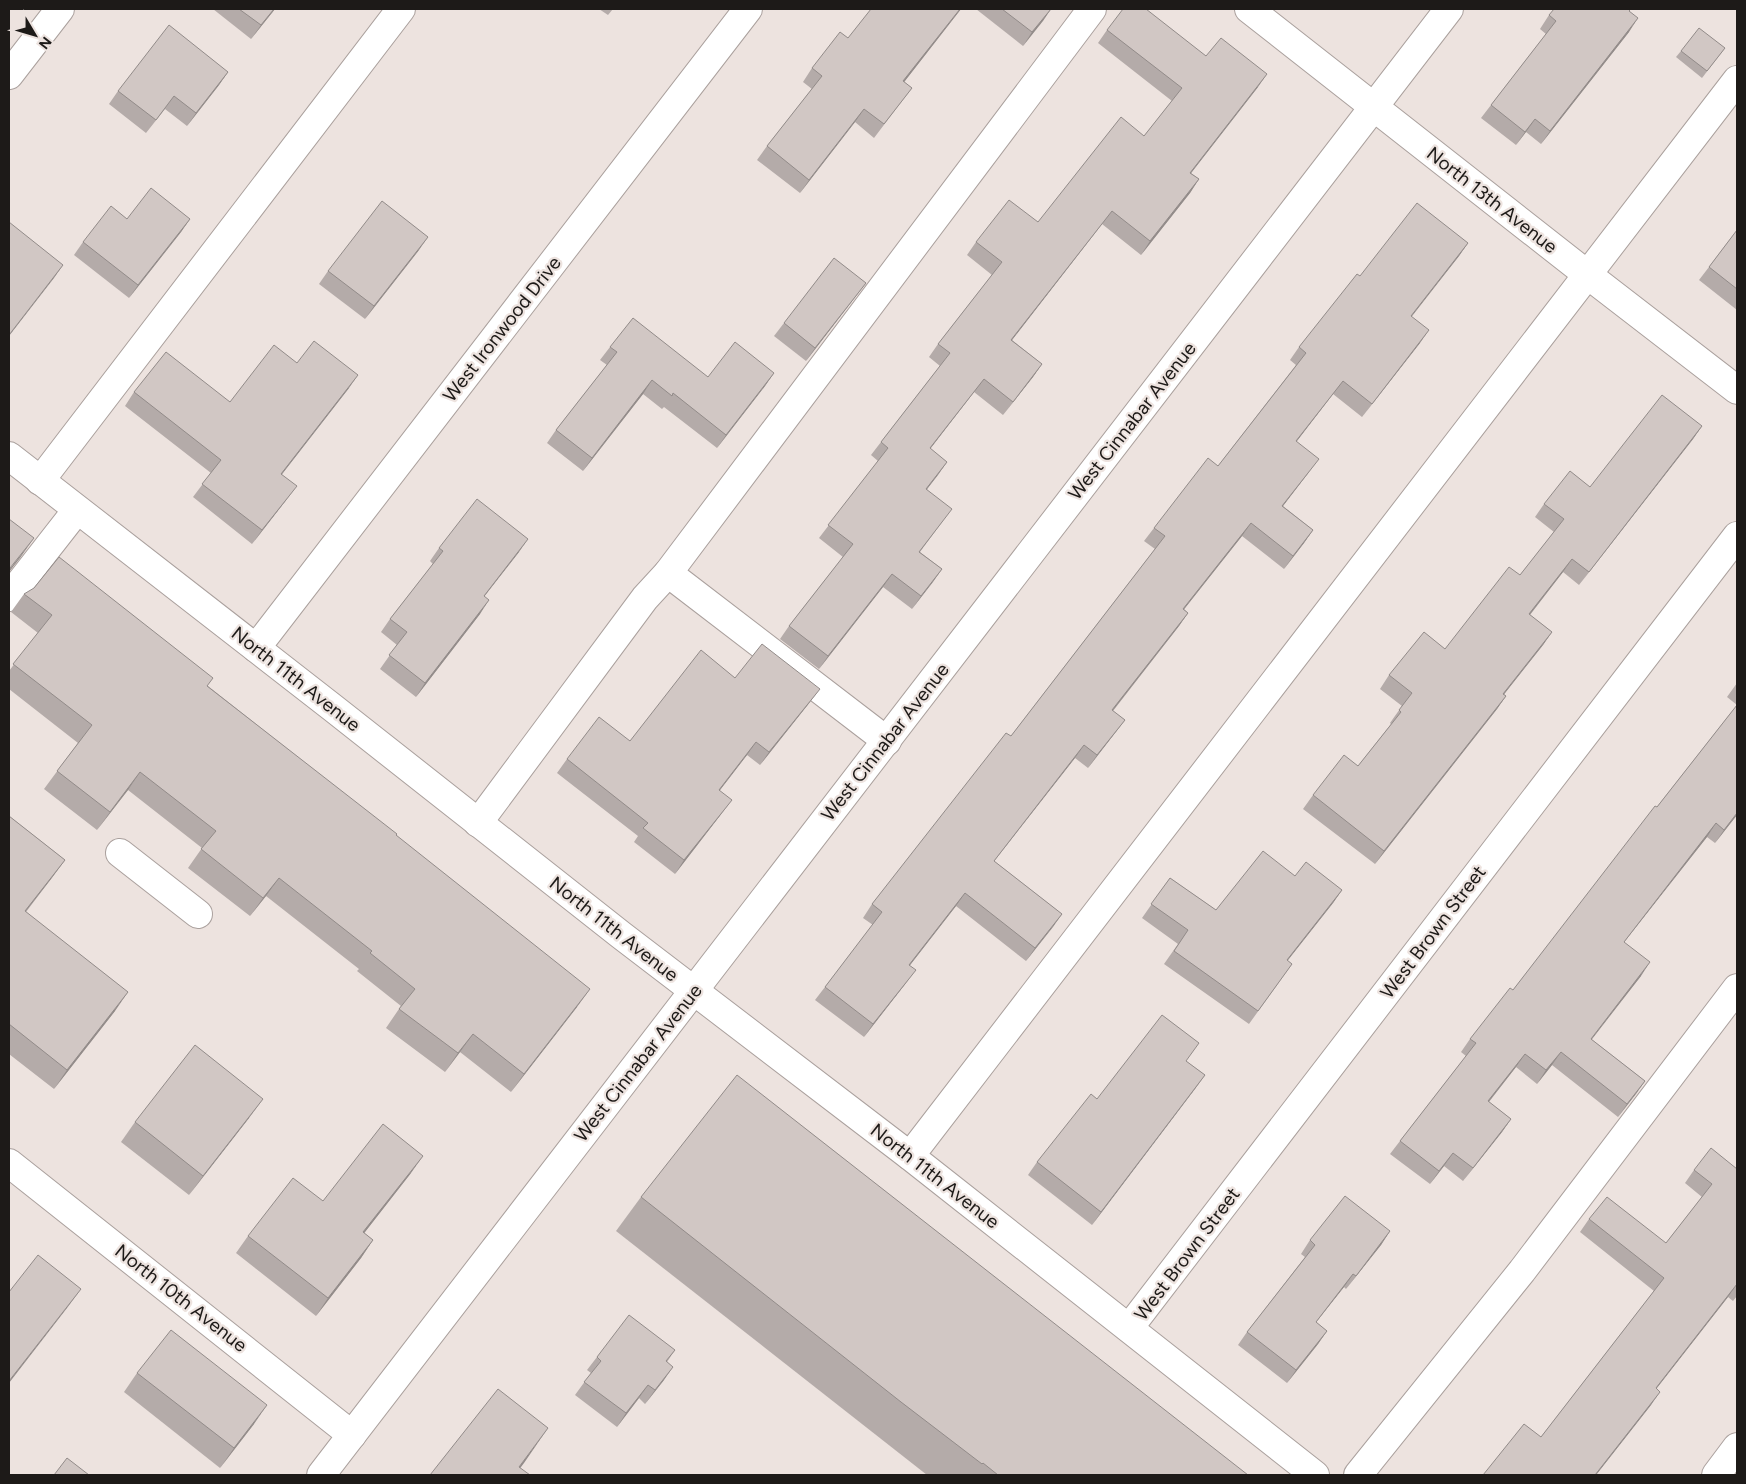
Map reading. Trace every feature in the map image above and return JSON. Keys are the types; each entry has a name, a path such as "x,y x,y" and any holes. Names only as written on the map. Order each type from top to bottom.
{"street":[{"path":"9,75 60,9"},
{"path":"40,481 401,9"},
{"name":"West Ironwood Drive","path":"256,648 748,9"},
{"path":"478,823 645,598 668,573 1092,9"},
{"name":"North 13th Avenue","path":"1248,9 1374,106 1588,276 1737,390"},
{"name":"West Cinnabar Avenue","path":"321,1475 1449,9"},
{"path":"910,1156 1737,80"},
{"name":"North 11th Avenue","path":"9,456 694,991 910,1156 1315,1475"},
{"path":"9,597 77,510"},
{"name":"West Brown Street","path":"1129,1328 1737,536"},
{"path":"668,573 886,741"},
{"path":"120,853 198,914"},
{"path":"1358,1475 1522,1271 1737,988"},
{"name":"North 10th Avenue","path":"9,1163 352,1435"},
{"path":"1716,1475 1737,1447"}],"building":[{"path":"239,9 274,9 261,25"},
{"path":"871,9 960,9 903,81 912,88 884,124 864,109 809,180 767,146 822,76 812,68 840,32 848,38"},
{"path":"1002,9 1051,9 1032,32"},
{"path":"1123,9 1146,9 1206,56 1221,38 1267,74 1190,173 1199,179 1150,241 1112,211 1011,340 1042,364 1013,402 984,379 930,448 947,462 926,489 952,509 919,552 942,569 921,596 892,574 828,656 789,626 853,544 828,525 888,448 881,442 950,353 938,344 1002,262 976,242 1009,200 1038,222 1121,117 1144,136 1182,88 1107,30"},
{"path":"1554,9 1631,9 1629,11 1638,18 1550,131 1535,119 1525,132 1491,105 1556,21 1549,15"},
{"path":"169,25 228,72 196,113 174,96 156,120 118,91"},
{"path":"1699,28 1725,48 1707,71 1681,51"},
{"path":"151,188 190,219 138,285 83,242 111,206 127,219"},
{"path":"382,201 428,237 374,306 328,271"},
{"path":"1417,203 1468,243 1411,316 1429,330 1372,404 1343,381 1296,441 1319,459 1282,506 1313,530 1293,556 1251,523 1183,609 1188,613 1112,710 1125,720 1097,755 1084,745 994,861 1062,914 1035,948 965,893 909,965 916,970 873,1024 825,987 882,912 872,904 1006,733 1011,736 1165,536 1154,528 1208,458 1218,466 1306,353 1299,347 1357,274 1360,276"},
{"path":"9,222 63,265 9,335"},
{"path":"1737,230 1737,289 1709,267"},
{"path":"834,258 866,283 815,348 784,323"},
{"path":"633,318 708,377 735,342 774,373 726,435 673,393 672,396 652,380 592,458 556,430 617,352 610,347"},
{"path":"314,341 358,375 281,474 297,486 262,530 202,484 221,460 134,392 166,352 230,402 274,345 297,363"},
{"path":"1662,395 1702,426 1589,572 1572,559 1529,614 1552,632 1503,694 1506,696 1384,851 1313,795 1344,755 1358,766 1401,712 1399,710 1412,693 1389,675 1424,632 1445,649 1509,567 1520,575 1564,519 1544,504 1570,471 1590,487"},
{"path":"477,499 528,539 484,596 489,600 425,683 389,655 407,632 390,619 443,551 439,548"},
{"path":"9,519 34,538 10,568 9,574"},
{"path":"59,557 213,678 207,686 397,834 590,989 524,1074 473,1034 458,1053 399,1009 415,989 370,953 372,951 279,878 263,898 201,849 216,831 140,772 110,812 57,771 92,725 13,664 52,615 24,594 34,588"},
{"path":"762,644 820,689 769,752 756,742 719,790 732,800 684,860 643,828 648,823 567,759 599,717 630,741 701,650 735,678"},
{"path":"1737,705 1737,813 1724,830 1716,823 1624,942 1650,962 1591,1039 1645,1081 1627,1104 1561,1052 1546,1070 1525,1054 1488,1101 1511,1119 1473,1168 1453,1153 1439,1171 1400,1141 1476,1043 1470,1039 1510,988 1513,990 1655,806 1657,807"},
{"path":"9,816 65,860 25,911 128,992 67,1070 9,1024"},
{"path":"1263,851 1295,876 1306,862 1342,890 1287,960 1292,964 1258,1011 1174,951 1188,930 1151,904 1170,878 1216,910"},
{"path":"1162,1015 1199,1043 1186,1061 1205,1075 1101,1212 1037,1162 1091,1094 1097,1099"},
{"path":"195,1045 263,1099 203,1176 135,1122"},
{"path":"737,1075 1248,1475 998,1475 901,1402 641,1197"},
{"path":"383,1124 423,1156 363,1232 373,1240 328,1298 248,1236 293,1178 323,1201"},
{"path":"1711,1148 1737,1169 1737,1284 1656,1388 1660,1392 1595,1475 1483,1475 1524,1424 1541,1437 1664,1278 1589,1219 1607,1197 1666,1243 1712,1184 1694,1170"},
{"path":"1345,1196 1390,1231 1356,1276 1353,1274 1316,1322 1327,1331 1296,1370 1247,1332 1315,1245 1310,1240"},
{"path":"38,1255 81,1289 9,1381 9,1292"},
{"path":"629,1315 675,1350 666,1361 673,1367 655,1390 648,1385 626,1413 584,1382 601,1361 597,1357"},
{"path":"171,1330 267,1405 234,1448 137,1373"},
{"path":"498,1389 548,1428 519,1467 530,1475 430,1475"},
{"path":"67,1458 89,1475 54,1475"}]}
